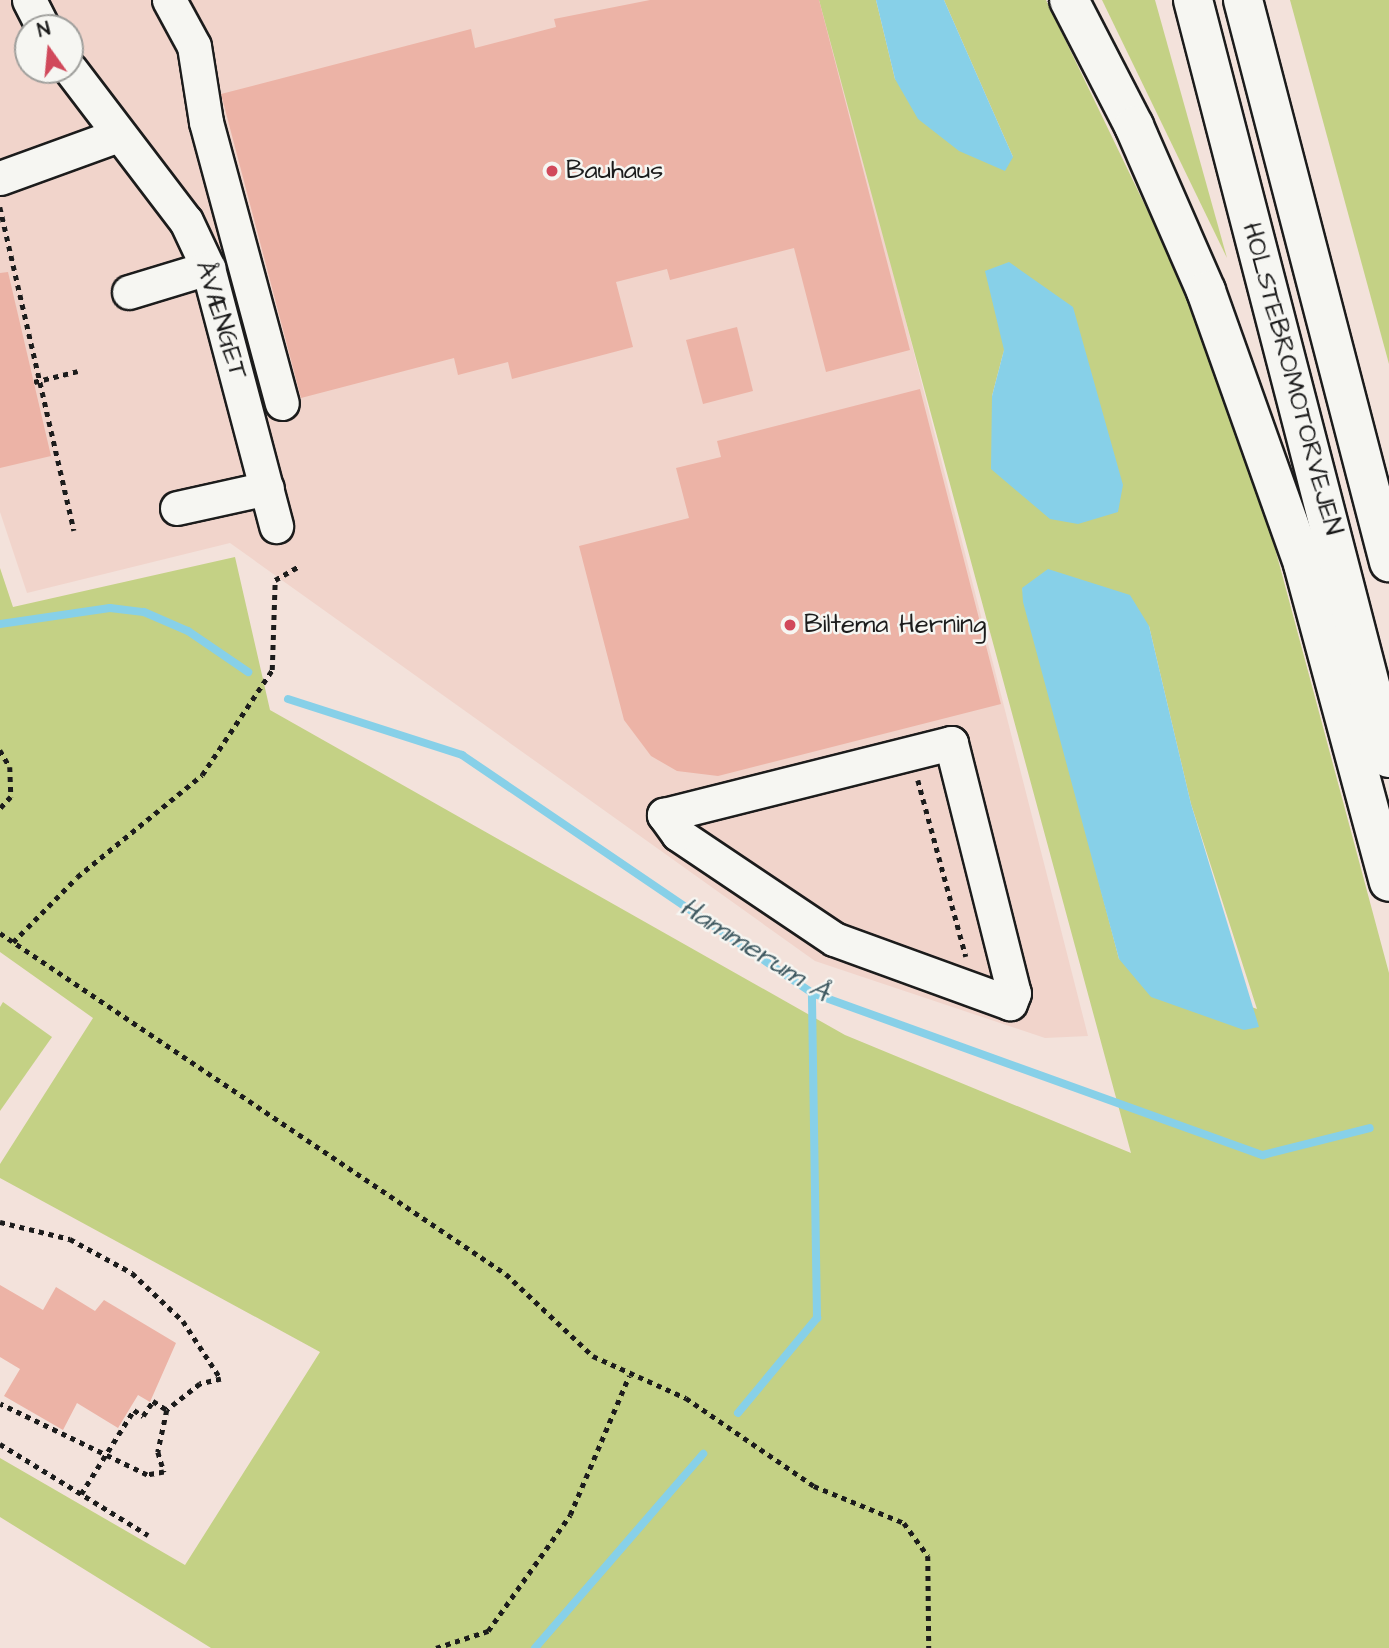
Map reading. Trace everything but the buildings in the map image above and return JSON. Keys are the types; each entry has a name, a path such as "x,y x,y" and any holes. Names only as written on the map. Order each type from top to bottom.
{"highway":[{"path":"1069,0 1134,126 1206,291 1303,564 1389,882"},
{"name":"HOLSTEBROMOTORVEJEN","path":"1193,0 1389,758"},
{"name":"HOLSTEBROMOTORVEJEN","path":"1243,0 1389,562"},
{"path":"1355,429 1389,512"}],"street":[{"path":"169,0 194,46 206,122 282,403"},
{"name":"ÅVÆNGET","path":"81,84 186,221 208,268 276,526"},
{"path":"0,178 118,135"},
{"path":"129,292 208,268"},
{"path":"177,508 267,488"},
{"path":"951,743 1014,993 1010,1003 970,988 834,939 678,834 664,815 951,743"}],"path":[{"path":"0,206 74,531"},
{"path":"34,382 78,372"},
{"path":"13,942 77,877 202,775 272,670 275,580 299,566"},
{"path":"0,750 10,767 11,797 0,809"},
{"path":"911,752 970,988"},
{"path":"0,933 506,1274 593,1356 629,1376 685,1398 814,1486 904,1523 928,1556 933,1636 929,1648"},
{"path":"0,1223 102,1254 183,1321 220,1380 200,1384 167,1410 158,1452 164,1472 147,1475 103,1459 0,1404"},
{"path":"436,1648 488,1631 496,1620 570,1515 629,1376"},
{"path":"81,1494 134,1410 144,1416 153,1401 167,1410"},
{"path":"0,1444 148,1535"}],"shaded area":[{"path":"0,0 824,0 1088,1036 1045,1038 815,961 230,543 27,593 0,512"}],"green space":[{"path":"819,0 876,0 895,79 1013,157 944,0 1046,0 1193,305 1272,537 1389,973 1389,1648 211,1648 0,1517 0,1458 185,1565 320,1352 0,1178 0,1164 93,1018 0,952 0,568 13,607 235,557 270,710 845,1035 1131,1153","holes":["1004,350 992,469 992,396","1022,588 1149,626 1191,804 1257,1009 1119,959"]},
{"path":"1102,0 1155,0 1227,258"},
{"path":"1290,0 1389,0 1389,364"},
{"path":"3,1002 52,1037 0,1111 0,1007"}],"water":[{"path":"876,0 944,0 1013,157 1005,171 959,151 918,119 895,79"},
{"path":"1009,262 1073,307 1123,485 1118,512 1078,524 1050,519 991,469 992,396 1004,350 985,271"},
{"path":"1048,569 1130,595 1149,626 1191,804 1259,1027 1244,1030 1151,997 1119,959 1023,602 1022,588"}],"waterway":[{"name":"Hammerum Å","path":"0,624 110,608 144,612 188,631 248,672"},
{"name":"Hammerum Å","path":"288,699 462,755 812,993 1263,1155 1370,1128"},
{"path":"738,1413 817,1318 812,993"},
{"path":"535,1648 703,1454"}],"place":[{"name":"Bauhaus","path":"552,171"},
{"name":"Biltema Herning","path":"790,625"}]}
